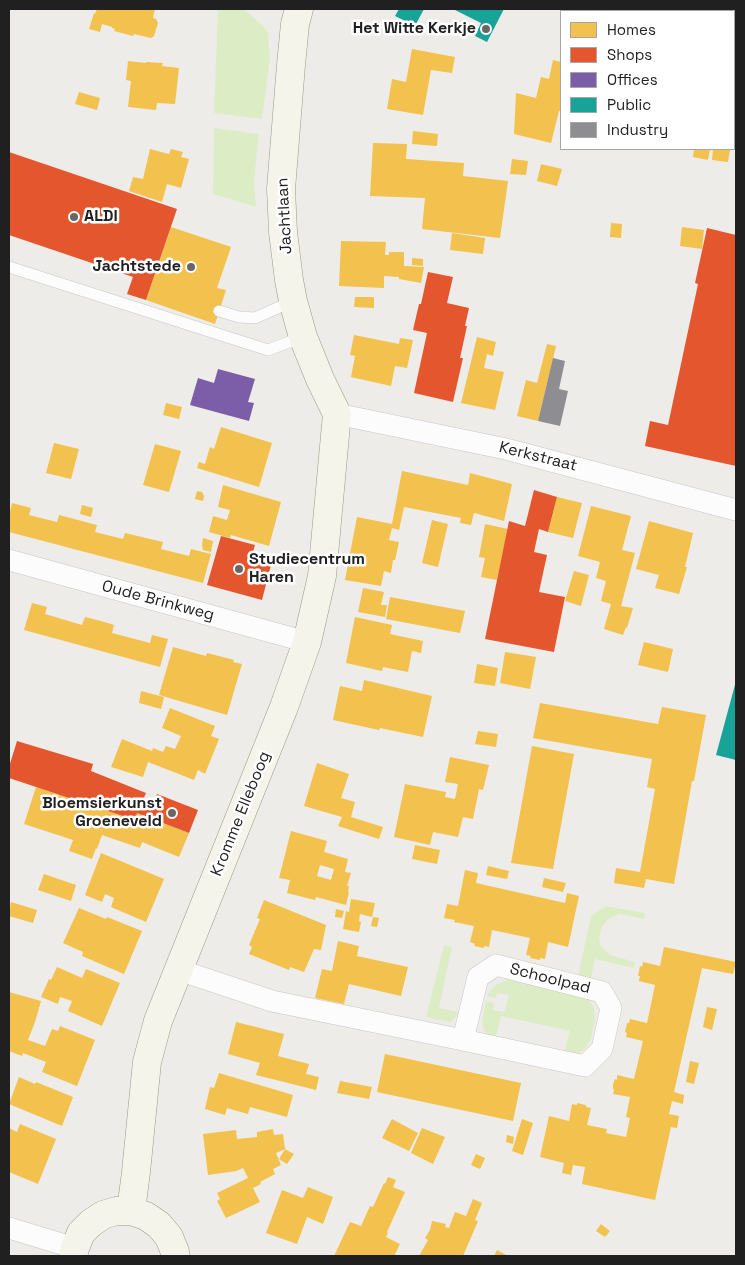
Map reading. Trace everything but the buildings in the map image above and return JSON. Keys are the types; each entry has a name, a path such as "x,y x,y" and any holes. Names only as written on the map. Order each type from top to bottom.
{"street":[{"name":"Jachtlaan","path":"299,9 295,24 281,189 283,232 289,280 303,337 320,380 338,414"},
{"name":"Kerkstraat","path":"338,414 506,449 736,510"},
{"name":"Kromme Elleboog","path":"131,1211 147,1062 158,1021 284,707 307,642 322,576 338,414"},
{"name":"Oude Brinkweg","path":"9,560 307,642"},
{"name":"Schoolpad","path":"179,970 272,1001 585,1066 602,1049 611,1008 602,992 496,965 478,977 462,1040"},
{"path":"9,1228 74,1252 81,1233 91,1223 103,1215 116,1211 131,1211 146,1216 159,1225 169,1237 175,1256"}],"lane":[{"path":"9,266 268,350 303,337"},
{"path":"219,311 238,318 255,318 293,301"}],"green space":[{"path":"218,9 244,9 268,33 270,59 262,119 214,113"},
{"path":"214,128 259,134 254,180 256,207 213,194"},
{"path":"606,906 645,913 644,919 620,914 610,918 602,926 599,939 601,946 610,955 635,962 633,968 595,959 591,978 578,976 591,916"},
{"path":"444,945 452,947 439,1008 459,1012 451,1022 426,1017"},
{"path":"507,980 589,1000 594,1008 595,1020 591,1039 585,1049 577,1054 564,1053 570,1031 501,1016 496,1037 487,1034 482,1022 486,1001 494,1003 493,1010 504,1012 509,995 497,993 496,998 487,996 493,987"}],"place":[{"name":"Het Witte Kerkje","path":"486,29"},
{"name":"ALDI","path":"74,217"},
{"name":"Jachtstede","path":"191,267"},
{"name":"Studiecentrum Haren","path":"239,569"},
{"name":"Bloemsierkunst Groeneveld","path":"172,813"}]}
